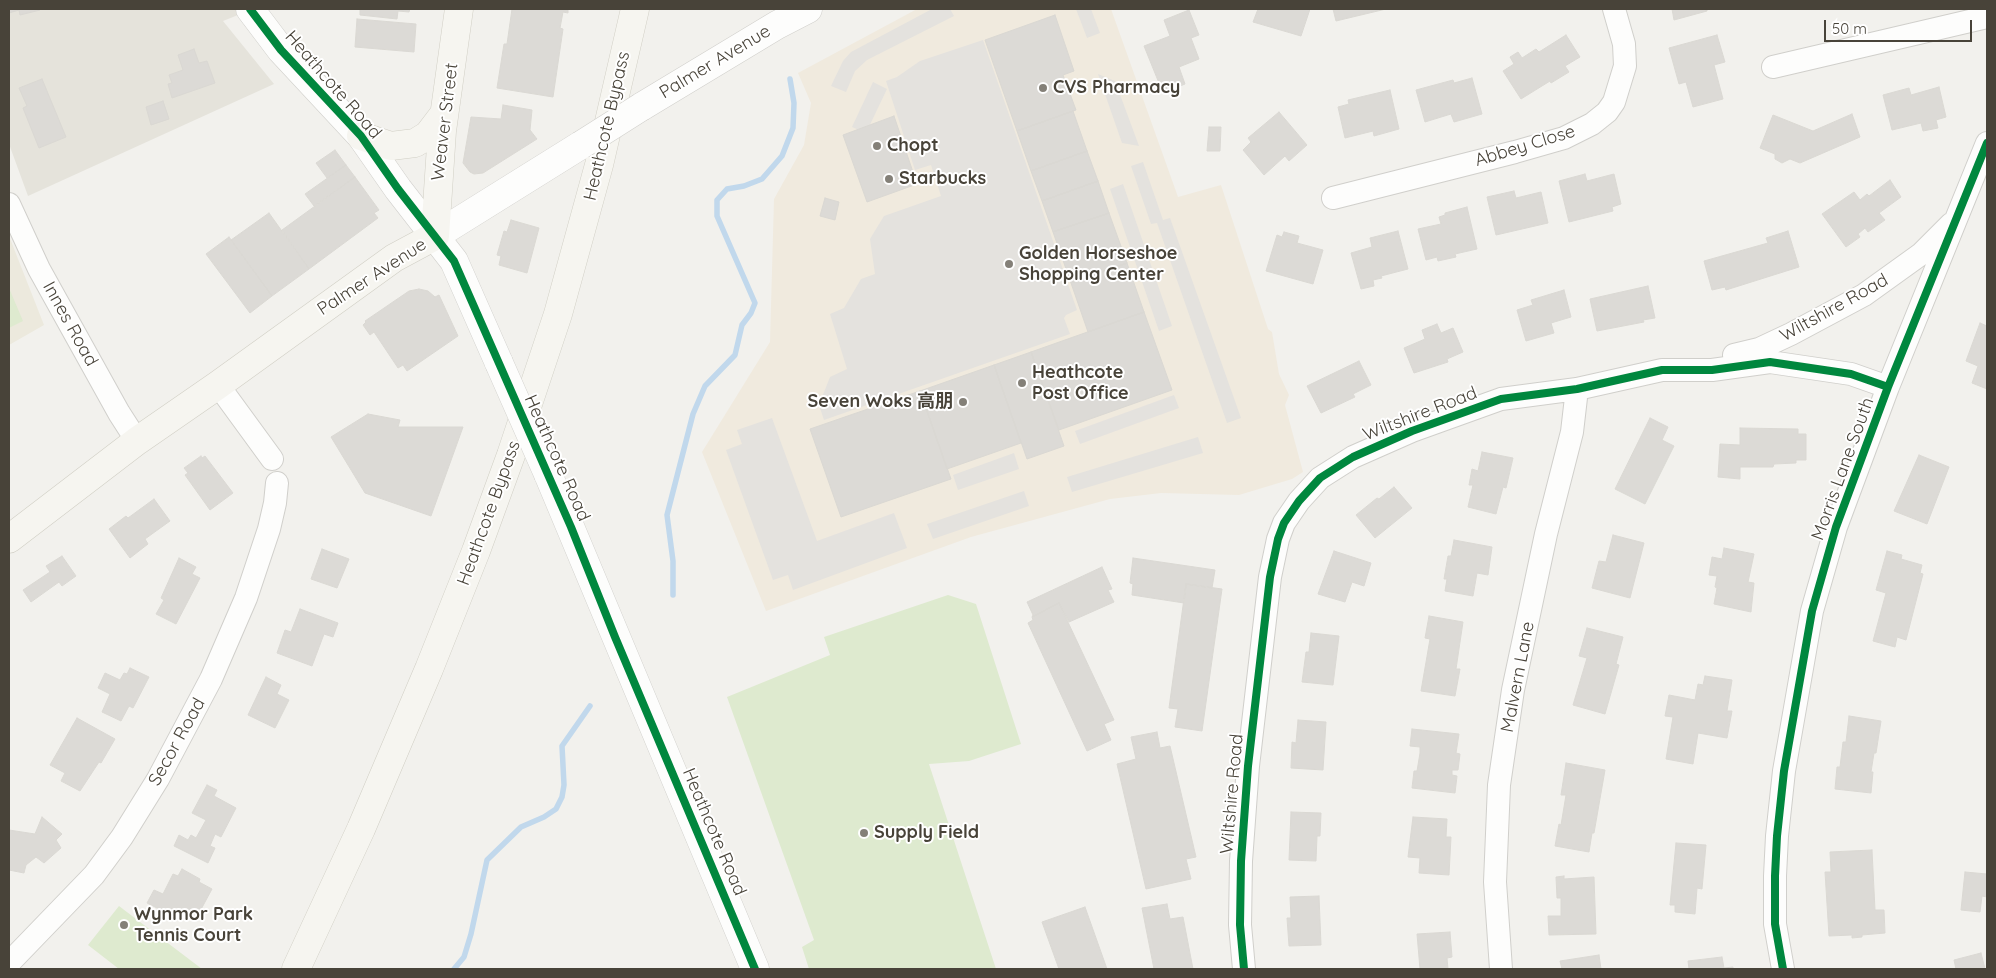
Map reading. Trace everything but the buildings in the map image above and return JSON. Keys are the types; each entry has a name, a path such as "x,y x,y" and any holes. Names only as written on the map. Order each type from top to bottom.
{"main road":[{"name":"Weaver Street","path":"435,236 437,184 444,114 459,9"},
{"name":"Heathcote Bypass","path":"296,969 361,829 426,678 476,551 504,472 558,314 600,165 635,9"},
{"path":"361,136 391,146 415,143 428,134 444,114"},
{"name":"Palmer Avenue","path":"9,539 137,441 394,258 435,236"}],"street":[{"name":"Heathcote Road","path":"250,9 281,50 361,136 398,189 454,261 548,474 755,969"},
{"name":"Palmer Avenue","path":"435,236 641,107 777,25 808,9"},
{"name":"Abbey Close","path":"1333,198 1531,148 1564,138 1592,124 1607,112 1614,102 1625,66 1624,44 1614,9"},
{"path":"1773,67 1987,17"},
{"name":"Morris Lane South","path":"1783,969 1775,924 1777,836 1784,771 1811,618 1836,527 1888,387 1987,143"},
{"name":"Innes Road","path":"9,204 39,269 119,413 137,441"},
{"name":"Wiltshire Road","path":"1694,369 1707,362 1759,348 1791,334 1864,295 1921,254 1957,218"},
{"name":"Wiltshire Road","path":"1244,969 1240,925 1240,860 1248,766 1270,577 1278,539 1284,523 1299,501 1320,478 1353,457 1412,431 1501,399 1578,389 1662,370 1712,370 1770,362 1851,374 1888,387"},
{"path":"218,385 272,459"},
{"name":"Malvern Lane","path":"1501,969 1495,882 1499,784 1513,690 1546,534 1572,432 1578,389"},
{"name":"Secor Road","path":"9,963 94,875 122,837 158,779 211,679 246,598 268,529 275,503 277,483"}],"shaded area":[{"path":"9,9 253,9 223,21 274,84 28,196 9,144"},
{"name":"Golden Horseshoe Shopping Center","path":"917,9 1111,9 1178,197 1221,185 1268,329 1272,332 1279,374 1289,395 1285,405 1303,472 1292,479 1239,495 1161,493 1110,499 971,537 766,611 702,452 770,342 774,199 804,145 811,103 798,73"},
{"path":"932,9 950,9 954,16 867,60 855,71 846,92 831,86 843,61 851,52"},
{"path":"1076,9 1091,9 1100,33 1087,38"},
{"path":"983,40 1077,310 1066,315 1064,318 1070,334 824,420 819,405 830,377 847,369 830,314 844,308 861,279 875,274 870,239 884,216 941,196 931,165 915,170 886,81 897,77 920,61"},
{"path":"1098,74 1115,81 1139,146 1122,143"},
{"path":"873,82 887,89 866,133 852,127"},
{"path":"1143,162 1163,220 1170,218 1241,418 1227,423 1157,223 1151,224 1131,166"},
{"path":"1123,184 1172,326 1159,331 1110,189"},
{"path":"9,236 44,325 9,345"},
{"path":"1174,395 1179,408 1080,444 1075,431"},
{"path":"772,418 817,541 894,513 907,548 793,590 788,575 773,580 726,450 742,444 737,430"},
{"path":"1198,437 1203,453 1072,492 1067,477"},
{"path":"1014,453 1019,469 958,490 953,475"},
{"path":"1024,491 1029,506 933,539 927,524"}],"green space":[{"path":"9,288 23,321 9,328"},
{"name":"Supply Field","path":"948,595 976,604 1021,744 969,761 929,764 996,969 809,969 802,947 814,940 727,697 830,655 824,637"},
{"name":"Wynmor Park Tennis Court","path":"119,906 202,969 119,969 88,945"}],"waterway":[{"path":"673,595 673,561 667,515 693,414 705,386 735,355 742,325 751,313 755,303 717,216 717,200 727,189 744,186 762,179 782,156 793,128 794,103 790,79"},
{"path":"454,969 464,957 471,934 487,860 521,827 544,817 556,809 562,797 564,785 562,746 590,706"}],"cycle path":[{"path":"250,9 281,50 361,136 398,189 454,261 571,527 615,637 755,969"},
{"path":"1783,969 1775,924 1777,836 1784,771 1812,611 1836,527 1888,387 1987,143"},
{"path":"1244,969 1240,925 1241,861 1248,766 1270,577 1278,539 1284,523 1299,501 1320,478 1353,457 1412,431 1501,399 1577,389 1662,370 1712,370 1770,362 1851,374 1888,387"}],"place":[{"name":"CVS Pharmacy","path":"1043,88"},
{"name":"Chopt","path":"877,146"},
{"name":"Starbucks","path":"889,179"},
{"name":"Golden Horseshoe Shopping Center","path":"1009,264"},
{"name":"Heathcote Post Office","path":"1022,383"},
{"name":"Seven Woks 高朋","path":"963,402"},
{"name":"Supply Field","path":"864,833"},
{"name":"Wynmor Park Tennis Court","path":"124,925"}]}
